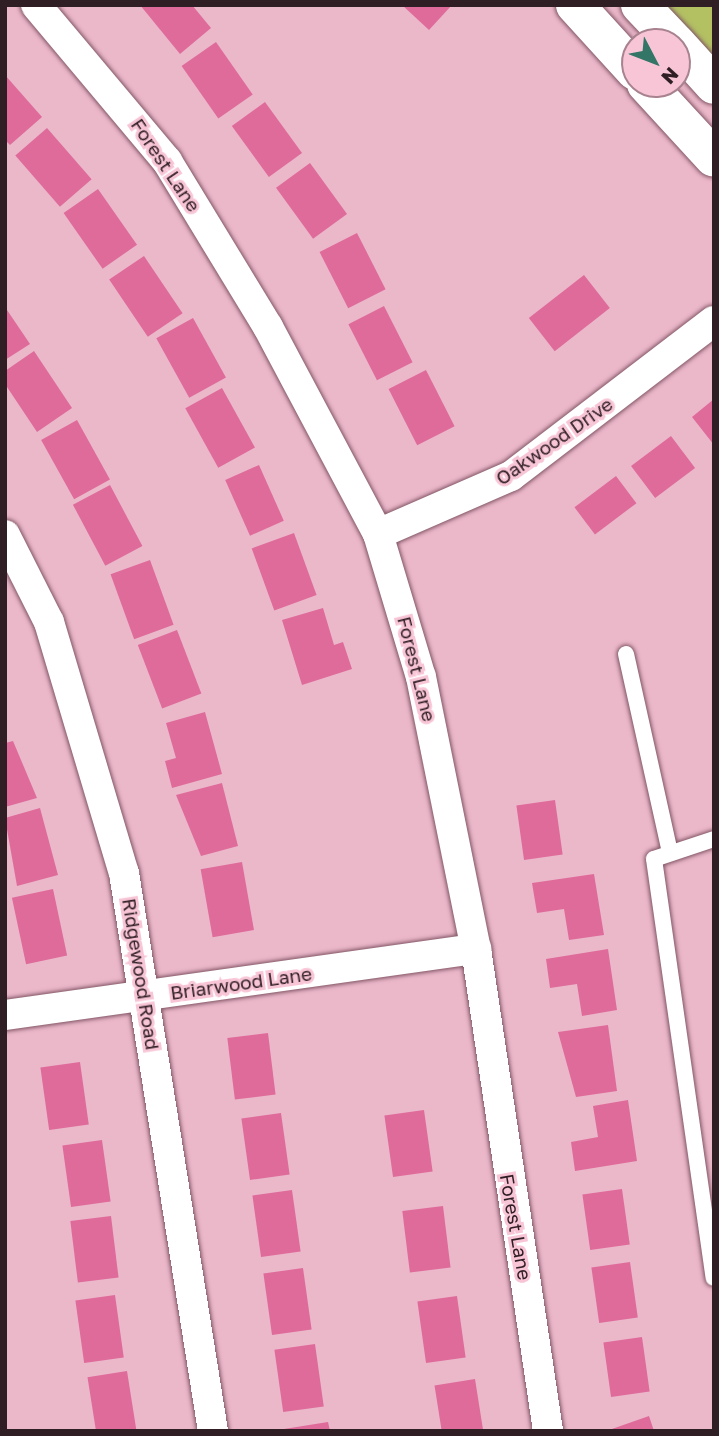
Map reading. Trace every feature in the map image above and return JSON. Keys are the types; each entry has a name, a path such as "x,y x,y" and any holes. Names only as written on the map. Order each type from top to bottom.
{"main road":[{"path":"575,5 621,56"},
{"path":"640,5 662,28"},
{"path":"691,60 714,85"},
{"path":"659,98 714,158"}],"street":[{"name":"Forest Lane","path":"36,5 167,161 268,327 378,534 421,677 476,949 548,1431"},
{"name":"Oakwood Drive","path":"378,534 512,476 714,321"},
{"name":"Ridgewood Road","path":"5,535 49,622 91,752 124,873 213,1431"},
{"name":"Briarwood Lane","path":"5,1014 476,949"}],"lane":[{"path":"626,654 670,852"},
{"path":"714,839 654,859 714,1278"}],"green space":[{"path":"643,5 714,5 714,85 691,59 691,28 663,28"}],"building":[{"path":"140,5 192,5 211,28 180,54"},
{"path":"402,5 452,5 429,30"},
{"path":"216,42 253,94 218,119 182,66"},
{"path":"5,75 42,117 10,145 5,140"},
{"path":"265,102 302,153 269,177 232,126"},
{"path":"47,128 92,179 60,207 15,156"},
{"path":"310,163 347,214 313,239 276,188"},
{"path":"98,189 137,245 103,269 64,213"},
{"path":"357,233 386,289 348,308 320,252"},
{"path":"144,256 183,313 148,337 109,279"},
{"path":"584,275 610,308 555,351 529,318"},
{"path":"384,306 413,362 377,380 348,324"},
{"path":"5,307 30,344 5,360"},
{"path":"193,318 226,377 189,398 156,338"},
{"path":"34,351 72,408 37,432 5,384 5,371"},
{"path":"426,370 455,426 417,445 389,389"},
{"path":"222,388 255,447 218,468 185,408"},
{"path":"714,399 714,445 692,417"},
{"path":"77,420 110,479 74,499 41,440"},
{"path":"671,436 695,468 655,498 631,466"},
{"path":"259,465 284,521 250,536 225,480"},
{"path":"616,476 636,503 595,534 574,507"},
{"path":"110,485 142,546 105,566 73,505"},
{"path":"294,533 317,595 274,610 252,548"},
{"path":"150,560 174,625 134,639 111,574"},
{"path":"323,608 334,645 343,642 352,669 302,685 282,620"},
{"path":"177,630 201,693 162,709 138,645"},
{"path":"205,712 222,774 172,788 165,761 176,758 166,723"},
{"path":"13,741 37,798 5,807 5,743"},
{"path":"222,783 238,846 201,856 176,795"},
{"path":"555,800 563,854 524,860 516,805"},
{"path":"40,808 58,875 17,886 5,818"},
{"path":"242,862 254,930 213,937 201,869"},
{"path":"594,874 604,935 569,940 564,909 537,913 532,883"},
{"path":"53,889 67,956 26,964 12,898"},
{"path":"608,949 617,1010 582,1016 577,984 550,988 546,959"},
{"path":"608,1025 617,1091 576,1097 558,1032"},
{"path":"268,1033 276,1095 235,1100 227,1038"},
{"path":"80,1062 89,1124 49,1130 40,1068"},
{"path":"628,1100 637,1161 575,1171 571,1142 598,1137 593,1106"},
{"path":"424,1110 433,1171 393,1177 384,1116"},
{"path":"281,1113 290,1174 250,1180 241,1119"},
{"path":"102,1140 111,1201 71,1207 62,1146"},
{"path":"622,1189 630,1244 590,1250 582,1195"},
{"path":"292,1190 301,1251 261,1257 252,1196"},
{"path":"443,1206 451,1268 410,1273 402,1211"},
{"path":"111,1216 119,1278 78,1283 70,1221"},
{"path":"630,1262 638,1317 599,1323 591,1267"},
{"path":"303,1268 312,1329 272,1335 263,1274"},
{"path":"115,1295 124,1357 84,1363 75,1301"},
{"path":"457,1296 466,1357 426,1363 417,1302"},
{"path":"642,1337 650,1391 611,1397 603,1342"},
{"path":"315,1344 324,1406 283,1412 274,1350"},
{"path":"127,1371 137,1431 96,1431 87,1377"},
{"path":"475,1379 483,1431 442,1431 435,1385"},
{"path":"649,1416 654,1431 609,1430"},
{"path":"328,1422 330,1431 284,1429"}]}
